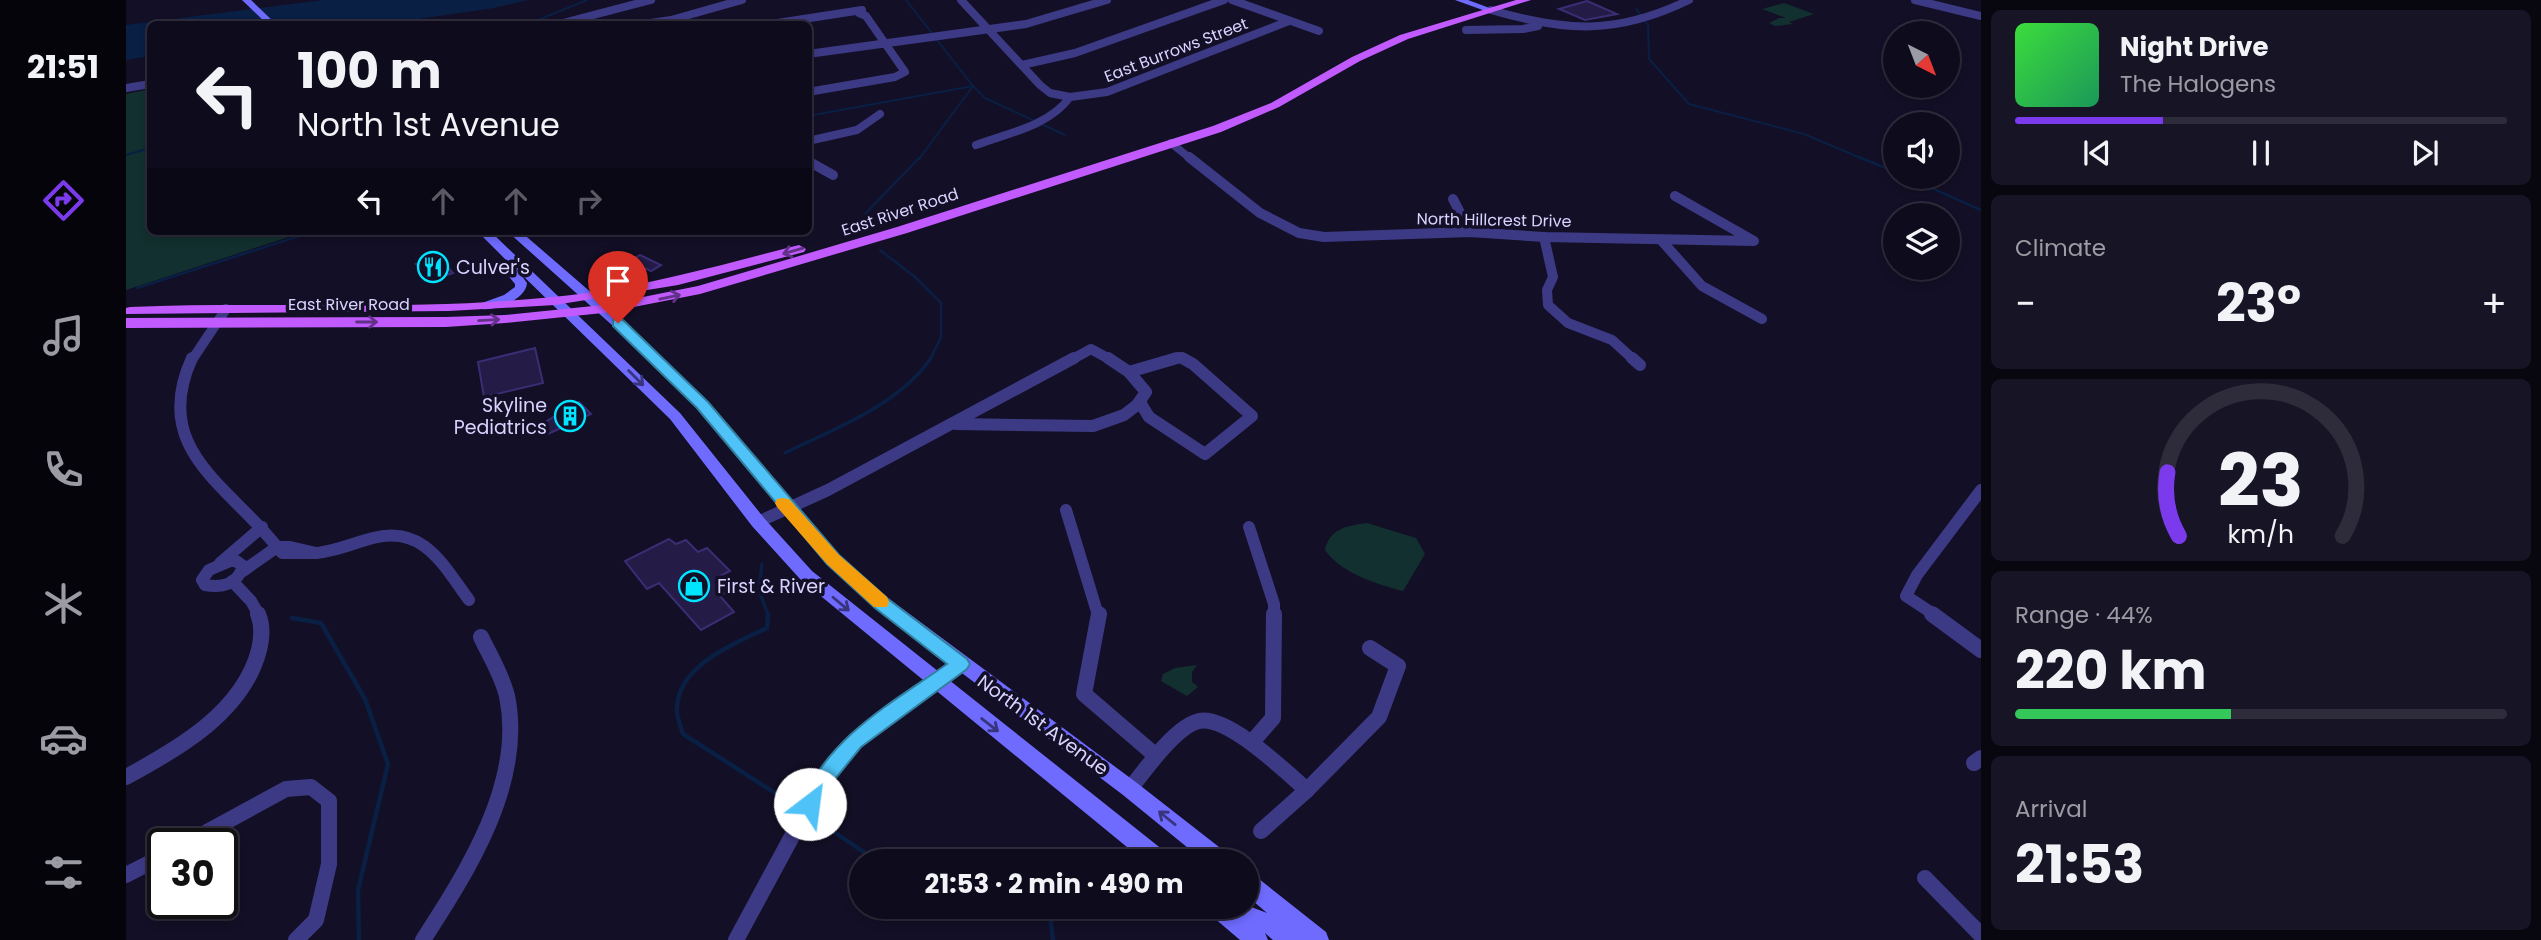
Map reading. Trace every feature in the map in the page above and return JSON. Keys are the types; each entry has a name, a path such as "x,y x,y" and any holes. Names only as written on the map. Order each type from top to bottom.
{"main road":[{"path":"246,0 269,21"},
{"path":"1459,0 1488,5"},
{"name":"East River Road","path":"126,323 446,322 603,309 700,290 744,279 1171,143 1245,113 1366,43 1421,23 1488,5 1526,0"},
{"name":"East River Road","path":"126,312 487,306 557,301 687,280 794,251 1191,127 1284,101 1387,44 1488,5"},
{"name":"North 1st Avenue","path":"487,235 675,416 758,522 806,575 1145,849"},
{"name":"North 1st Avenue","path":"518,235 589,296 702,405 833,560 882,603 960,664 1130,789 1205,849"},
{"path":"487,306 509,298 521,288 522,283 500,260 499,246"},
{"path":"1259,892 1318,940"},
{"path":"1232,919 1257,940"},
{"path":"1256,919 1274,926 1290,940"}],"street":[{"path":"579,21 636,2 651,0"},
{"path":"664,21 742,0"},
{"path":"812,53 989,30 1060,16 1107,0"},
{"path":"1022,65 1075,53 1224,0"},
{"path":"1233,0 1318,31"},
{"path":"1488,5 1539,24 1596,29 1618,27 1652,18 1689,0"},
{"path":"1915,0 1981,16"},
{"path":"965,1 1050,93 1070,97 1066,105 1049,116 976,145"},
{"path":"794,21 861,12 905,70 895,77 812,91"},
{"name":"East Burrows Street","path":"1070,97 1107,92 1289,21"},
{"path":"1466,30 1523,29 1539,24"},
{"path":"126,88 147,84"},
{"path":"812,140 860,127 874,121 880,114"},
{"name":"North Hillcrest Drive","path":"1171,143 1261,213 1299,233 1324,237 1469,232 1544,237 1754,242 1675,196"},
{"path":"812,163 833,175"},
{"path":"1453,199 1469,232"},
{"path":"1544,237 1553,277 1547,290 1548,305 1568,323 1612,340 1640,365"},
{"path":"1661,240 1702,286 1762,319"},
{"path":"226,310 192,358 178,394 179,427 193,458 213,482 262,527 276,547"},
{"path":"758,522 956,424 1091,349 1129,372 1142,383 1146,392 1141,404 1106,424 956,424"},
{"path":"1129,372 1180,357 1192,364 1252,416 1205,454 1149,417 1141,404"},
{"path":"1981,490 1917,575 1906,596 1967,637 1981,650"},
{"path":"1066,510 1099,611 1084,694 1155,755"},
{"path":"262,527 205,573 203,583 214,587 238,576 276,547 290,547 318,554 337,551 383,534 398,534 428,548 469,600"},
{"path":"1249,527 1274,604 1273,718 1252,743"},
{"path":"220,563 236,561 243,566 238,576"},
{"path":"126,777 176,748 207,725 240,690 258,661 262,625 238,576"},
{"path":"423,940 482,839 509,757 507,697 481,637"},
{"path":"1261,831 1307,790 1379,717 1398,666 1370,648"},
{"path":"736,940 824,777 853,741 960,664"},
{"path":"1130,789 1155,755 1197,721 1208,719 1252,743 1307,790"},
{"path":"214,828 286,789 311,788 328,801 329,864 316,920 296,940"},
{"path":"126,875 147,864"},
{"path":"1925,877 1981,935"}],"green space":[{"path":"1784,3 1814,14 1789,22 1793,24 1775,26 1769,23 1786,18 1762,9"},
{"path":"147,90 147,235 295,235 126,290 126,94"},
{"path":"1367,523 1416,538 1425,554 1403,591 1350,571 1325,550 1331,537 1340,529"},
{"path":"1197,665 1192,672 1192,682 1198,687 1187,696 1161,681 1163,674 1175,668"}],"water":[{"path":"323,0 528,0 494,8 405,21 158,21"},
{"path":"147,22 147,56 126,60 126,25"}],"building":[{"path":"1587,1 1617,14 1585,20 1559,9"},
{"path":"640,255 661,265 651,271 629,261"},
{"name":"Culver's","path":"437,256 453,273 435,279 416,264"},
{"path":"535,348 543,383 484,397 478,362"},
{"name":"Skyline Pediatrics","path":"579,402 591,414 548,434 540,425"},
{"name":"First & River","path":"669,539 676,544 686,540 698,552 707,548 730,571 718,577 730,590 720,596 734,612 701,630 659,583 647,589 625,561"}],"waterway":[{"path":"535,21 587,0"},
{"path":"906,0 973,86"},
{"path":"1636,9 1648,25 1649,59 1689,104 1804,134 1863,159"},
{"path":"812,115 973,86"},
{"path":"919,159 973,86"},
{"path":"973,86 985,98 1065,135"},
{"path":"126,155 147,149"},
{"path":"865,214 920,157"},
{"path":"1859,157 1883,167"},
{"path":"1934,189 1981,210"},
{"path":"137,288 303,235"},
{"path":"880,250 915,277 941,303 941,337 931,358"},
{"path":"785,453 883,403 901,390 931,358"},
{"path":"762,564 759,590 768,615"},
{"path":"768,615 767,628 723,650 695,670 679,697 677,713 683,734 800,809"},
{"path":"292,618 321,623 365,699 388,764 358,890 359,940"},
{"path":"809,815 859,849"},
{"path":"1051,919 1053,940"}],"slow traffic":[{"path":"783,503 833,560 880,602"}],"place":[{"name":"Culver's","path":"433,267"},
{"name":"Skyline Pediatrics","path":"570,416"},
{"name":"First & River","path":"694,586"}],"route":[{"path":"618,323 702,405 833,560 882,603 960,664 853,741 824,777 810,804"}]}
